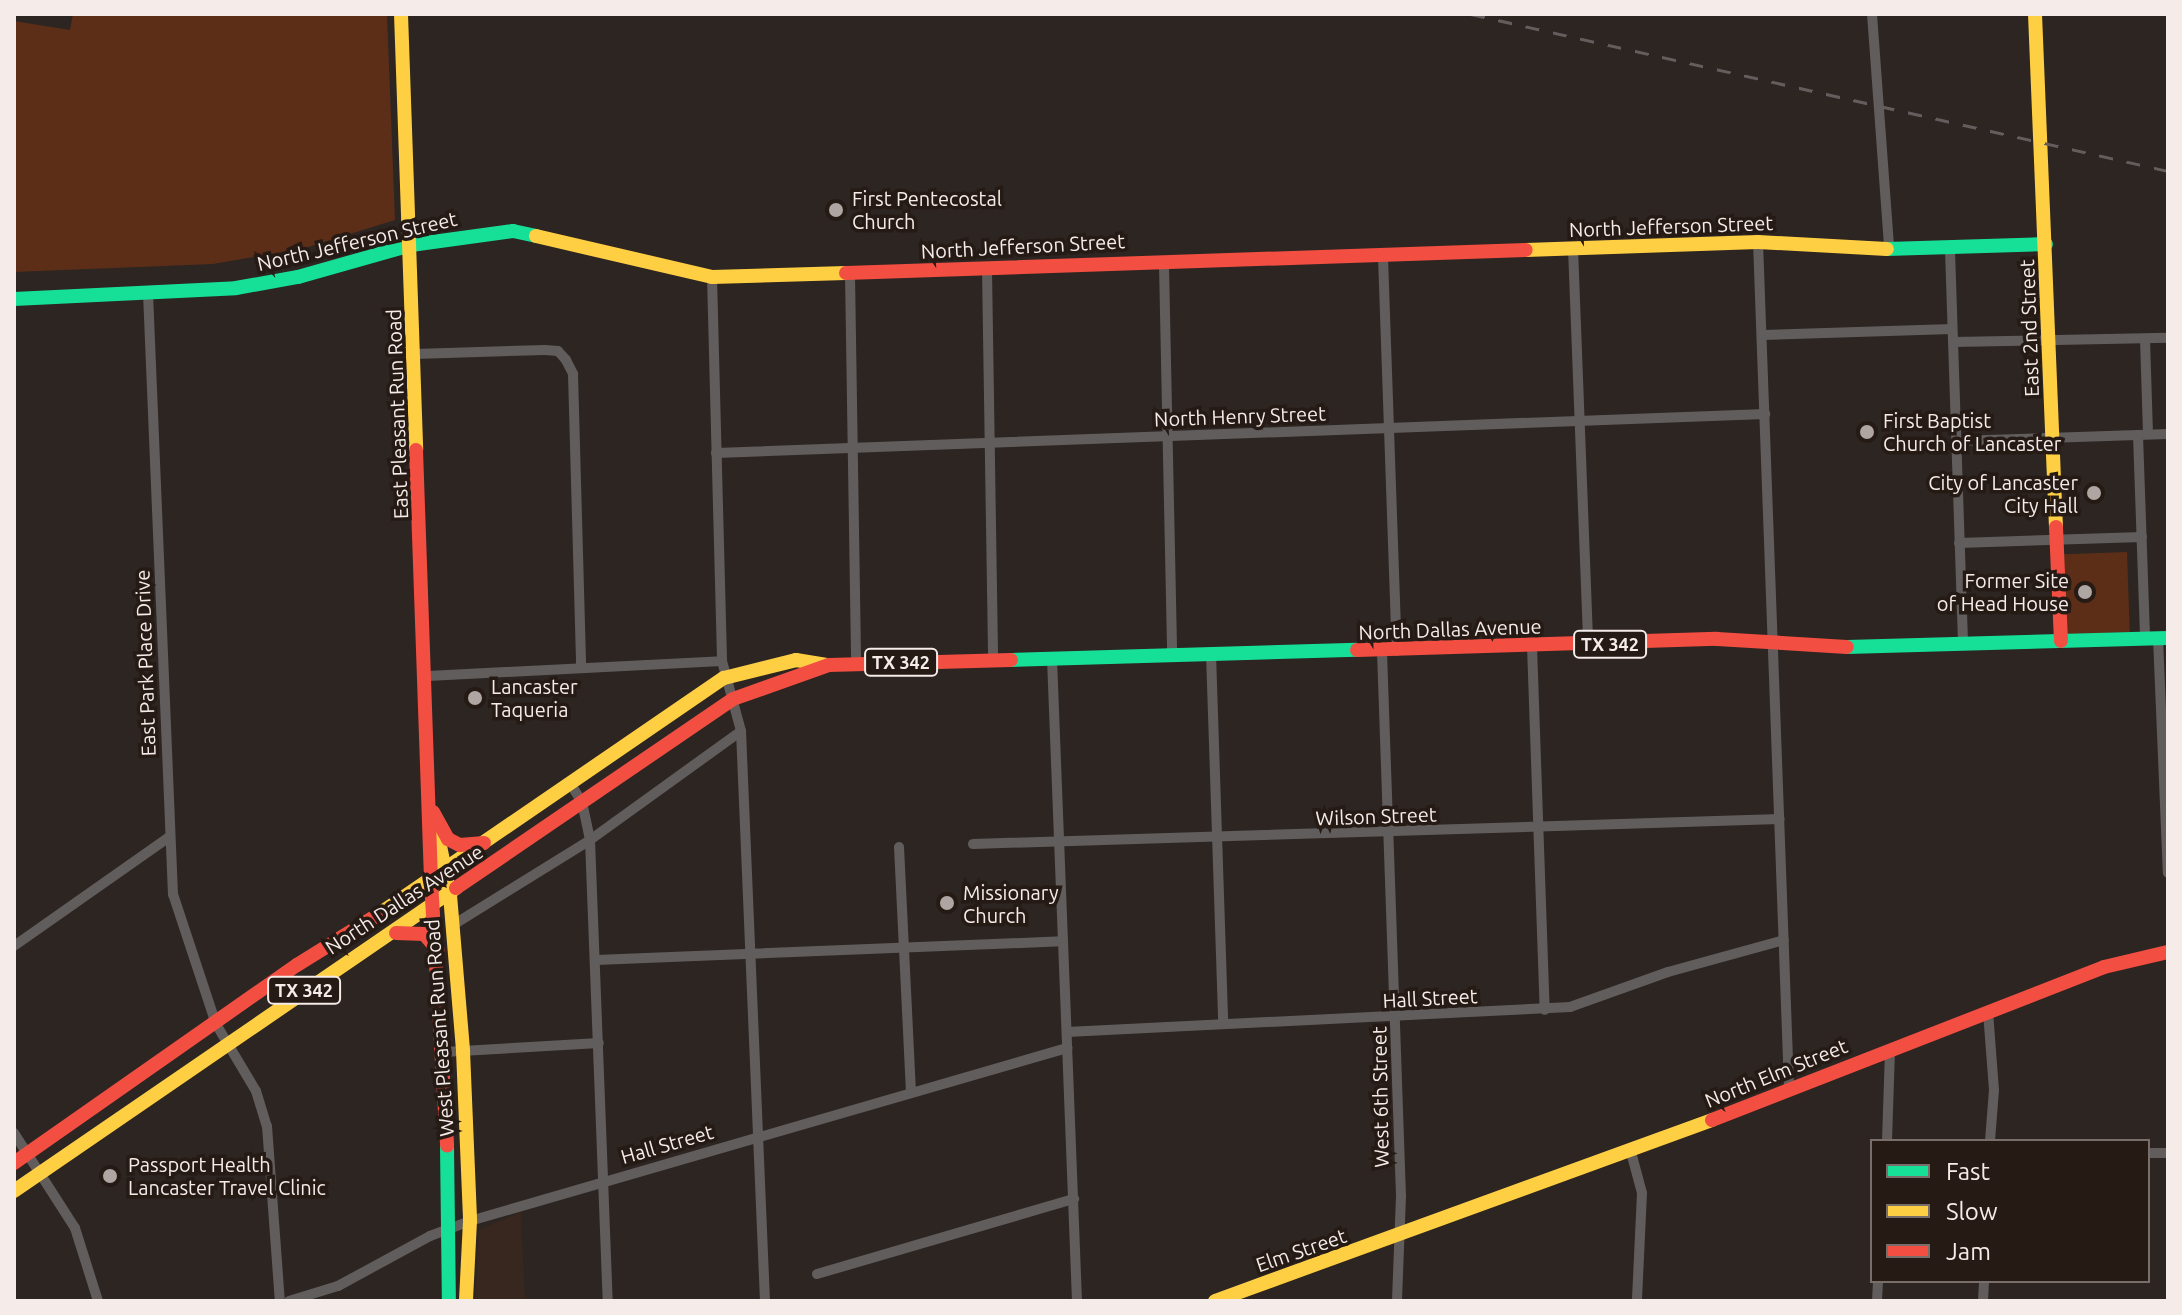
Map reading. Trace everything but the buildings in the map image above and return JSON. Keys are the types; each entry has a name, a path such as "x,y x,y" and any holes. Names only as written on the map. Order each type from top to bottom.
{"main road":[{"name":"East Pleasant Run Road","path":"401,14 433,812"},
{"name":"East 2nd Street","path":"2035,14 2061,641"},
{"name":"North Jefferson Street","path":"14,299 148,293 275,282 411,245 491,232 541,234 712,277 987,270 1135,261 1164,265 1758,242 1950,250 2046,244"},
{"name":"North Dallas Avenue","path":"14,1191 311,985 435,906 733,699 829,665 1390,652 1717,639 1774,645 1963,644 2157,638"},
{"name":"North Dallas Avenue","path":"20,1159 297,965 431,882 724,678 796,660 829,665"},
{"path":"433,812 448,839 460,845 485,843"},
{"name":"West Pleasant Run Road","path":"433,812 450,895 463,1051 470,1221 466,1301"},
{"name":"West Pleasant Run Road","path":"433,812 431,882 444,1052 451,1228 449,1301"},
{"path":"394,933 424,934 438,950"},
{"name":"North Elm Street","path":"1400,1238 1631,1152 2104,967 2168,952"},
{"path":"297,965 311,985"},
{"path":"118,1091 132,1109"},
{"name":"Elm Street","path":"1215,1301 1400,1238"}],"street":[{"path":"1872,14 1889,247"},
{"path":"1758,242 1789,1089"},
{"path":"1573,248 1588,645"},
{"path":"1950,250 1963,644"},
{"name":"West 6th Street","path":"1383,257 1389,428 1391,834 1400,1238 1397,1301"},
{"path":"1164,265 1172,655"},
{"path":"987,270 993,659"},
{"path":"850,274 856,662"},
{"path":"712,277 722,661 724,678 741,731 755,1137 765,1301"},
{"name":"East Park Place Drive","path":"148,293 169,837 176,910 216,1024 256,1091 267,1126 280,1301"},
{"path":"1762,335 1952,329"},
{"path":"1953,342 2168,338"},
{"path":"2145,339 2142,537 2157,638 2165,732 2168,873"},
{"path":"415,354 545,350 558,351 566,360 573,374 581,668"},
{"name":"North Henry Street","path":"716,453 855,451 1765,414"},
{"path":"1956,441 2168,434"},
{"path":"1959,543 2142,537"},
{"path":"1532,646 1545,1010"},
{"path":"1211,654 1223,1024"},
{"path":"1052,659 1077,1301"},
{"path":"428,676 722,661"},
{"path":"453,925 590,840 741,731"},
{"path":"570,783 582,802 590,840 608,1301"},
{"name":"Wilson Street","path":"973,844 1217,840 1780,819"},
{"path":"14,946 169,837"},
{"path":"899,847 907,947 911,1092"},
{"name":"Hall Street","path":"1067,1032 1570,1007 1668,972 1784,940"},
{"path":"596,960 1062,941"},
{"path":"1988,1012 1994,1090 1990,1139"},
{"path":"444,1052 599,1043"},
{"name":"Hall Street","path":"289,1301 365,1274 470,1221 1067,1048"},
{"path":"1887,1139 1890,1049"},
{"path":"14,1133 20,1159 40,1173 75,1228 98,1301"},
{"path":"1631,1152 1642,1193 1637,1301"},
{"path":"817,1274 1074,1199"}],"shaded area":[{"path":"73,14 387,14 395,220 305,248 213,264 14,272 14,21 70,30"},
{"path":"2127,552 2130,632 2067,634 2064,554"},
{"path":"521,1212 525,1301 475,1301 479,1230"}],"railway":[{"path":"1471,14 2168,171"}],"traffic: fast":[{"path":"14,299 236,288 298,277 411,245 513,231 536,236"},
{"path":"1887,249 2046,244"},
{"path":"1847,647 2168,638"},
{"path":"1011,660 1357,650"},
{"path":"447,1146 449,1301"}],"traffic: slow":[{"path":"401,14 416,450"},
{"path":"2035,14 2056,527"},
{"path":"536,236 712,277 846,273"},
{"path":"1526,250 1758,242 1887,249"},
{"path":"379,914 724,678 796,660 827,665"},
{"path":"438,836 450,895 463,1051 470,1221 466,1301"},
{"path":"14,1191 456,888"},
{"path":"1215,1301 1712,1120"}],"traffic: jam":[{"path":"846,273 1526,250"},
{"path":"416,450 431,882 447,1146"},
{"path":"2056,527 2061,641"},
{"path":"1357,650 1717,639 1847,647"},
{"path":"456,888 733,699 829,665 1011,660"},
{"path":"433,812 448,839 460,845 484,843"},
{"path":"14,1163 297,965 379,914"},
{"path":"396,933 424,934 438,950"},
{"path":"1712,1120 2104,967 2168,952"}],"place":[{"name":"First Pentecostal Church","path":"836,210"},
{"name":"First Baptist Church of Lancaster","path":"1867,432"},
{"name":"City of Lancaster City Hall","path":"2094,493"},
{"name":"Former Site of Head House","path":"2085,592"},
{"name":"Lancaster Taqueria","path":"475,698"},
{"name":"Missionary Church","path":"947,903"},
{"name":"Passport Health Lancaster Travel Clinic","path":"110,1176"}]}
